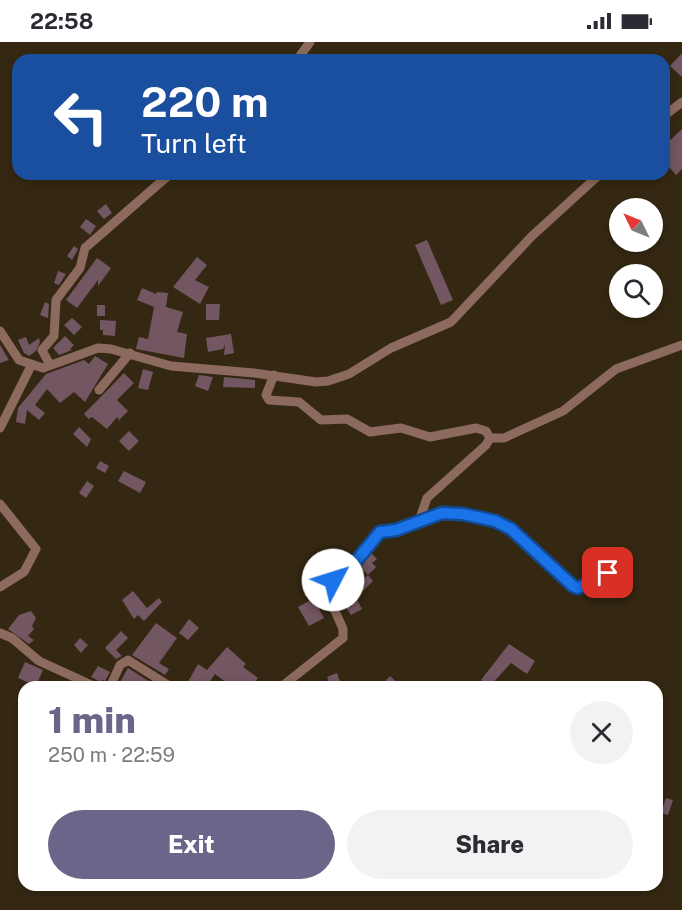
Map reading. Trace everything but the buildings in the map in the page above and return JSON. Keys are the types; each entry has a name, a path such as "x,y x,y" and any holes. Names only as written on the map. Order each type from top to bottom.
{"street":[{"path":"670,111 682,102"},
{"path":"51,364 42,350 54,336 55,304 80,268 85,248 163,180"},
{"path":"0,331 19,360 31,366 43,368 98,348 130,353 171,366 274,375 315,382 328,381 349,374 391,348 451,322 532,236 593,180"},
{"path":"490,438 504,438 563,411 616,369 682,345"},
{"path":"99,390 130,353"},
{"path":"0,428 31,366"},
{"path":"274,375 266,395 269,400 299,402 321,420 348,419 370,432 400,428 430,437 476,428 486,432 490,438"},
{"path":"422,519 423,505 427,498 486,445 490,438"},
{"path":"0,504 36,549 24,572 0,587"},
{"path":"289,681 343,638 343,629 328,595 333,580 357,560 380,532 396,530 422,519 455,513 503,524 569,584 578,588 608,573"},
{"path":"0,633 12,638 39,661 83,681"},
{"path":"113,681 120,666 128,660 161,681"}],"route":[{"path":"333,580 357,560 380,532 396,530 442,513 463,514 503,524 569,584 578,588 608,573"}]}
